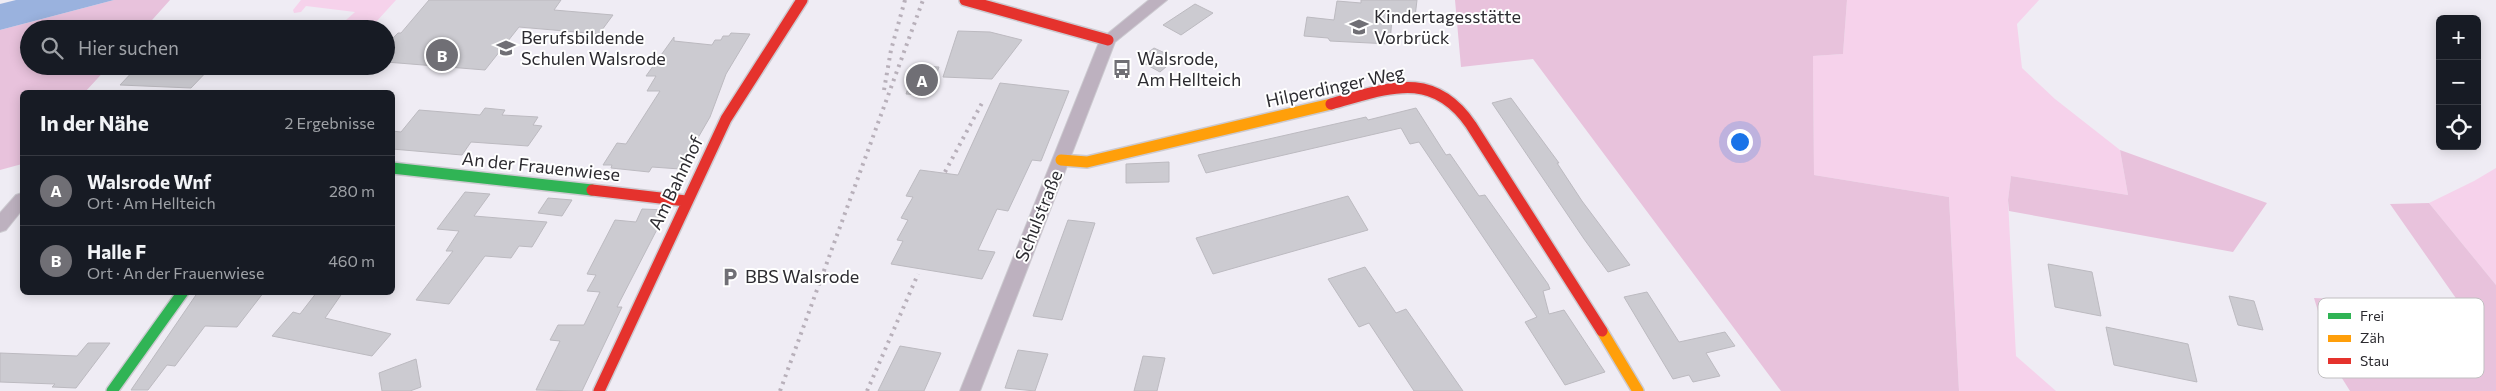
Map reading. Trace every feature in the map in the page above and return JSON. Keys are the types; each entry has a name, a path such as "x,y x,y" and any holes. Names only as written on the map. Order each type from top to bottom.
{"street":[{"name":"Am Bahnhof","path":"598,391 726,119 802,0"},
{"path":"965,0 1108,40 1159,0"},
{"name":"Schulstraße","path":"970,391 1108,40"},
{"name":"Hilperdinger Weg","path":"1061,160 1087,162 1393,89 1416,88 1433,90 1446,96 1454,103 1531,214 1638,391"},
{"name":"An der Frauenwiese","path":"395,168 686,202"},
{"path":"0,225 20,201"},
{"path":"112,391 180,295"}],"shaded area":[{"path":"114,0 170,0 152,20 38,20"},
{"path":"301,0 396,0 378,20 346,20 355,12 306,6 301,12 294,13 293,10"},
{"path":"1455,0 1847,0 1843,54 1813,56 1814,175 1949,197 1959,391 1781,391 1533,59 1461,67"},
{"path":"1847,0 2039,0 2017,24 2022,68 2055,99 2120,150 2128,195 2011,176 2008,200 2016,356 2056,391 1959,391 1949,197 1814,175 1813,56 1843,54"},
{"path":"20,25 20,75 101,75 87,90 20,90 20,165 0,170 0,30"},
{"path":"2120,150 2267,203 2233,252 2009,211 2008,200 2011,176 2128,195"},
{"path":"2496,168 2496,285 2429,203"},
{"path":"2429,203 2496,285 2496,391 2350,391 2342,378 2484,378 2484,298 2456,298 2390,204"},
{"path":"2314,298 2318,298 2318,311"}],"water":[{"path":"16,0 114,0 38,20 20,20 20,25 0,30 0,4"}],"building":[{"path":"429,0 561,0 554,10 613,15 599,34 519,27 485,70 395,63 395,36 401,33"},
{"path":"1361,0 1417,0 1415,17 1392,17 1390,44 1330,41 1328,38 1304,36 1307,17 1334,20 1337,1 1361,3"},
{"path":"1195,4 1213,13 1181,35 1163,25"},
{"path":"958,31 990,32 1022,40 992,79 943,77"},
{"path":"731,33 750,34 726,74 710,117 680,169 652,167 649,172 611,168 612,165 603,165 617,143 626,144 660,91 647,91 656,76 646,76 674,37 674,41 712,45 715,40 721,40 723,36 729,36"},
{"path":"1154,48 1167,54 1167,66 1160,72 1138,60"},
{"path":"916,66 939,67 929,95 906,94"},
{"path":"129,75 203,75 191,88 120,85"},
{"path":"1000,83 1069,91 1041,161 1032,160 1008,211 997,209 978,250 995,252 982,279 891,264 903,241 897,240 908,220 901,218 913,197 906,196 920,170 958,175"},
{"path":"1511,98 1559,163 1557,163 1582,201 1630,265 1608,272 1584,239 1492,103"},
{"path":"485,108 505,110 502,115 538,117 533,125 542,126 528,146 471,142 462,155 395,149 395,131 401,132 419,110 480,115"},
{"path":"1416,108 1446,155 1450,154 1479,196 1485,195 1548,284 1550,289 1543,291 1549,314 1564,310 1605,372 1565,385 1525,322 1537,317 1419,142 1410,144 1401,128 1206,173 1198,155 1366,117 1368,120"},
{"path":"1169,162 1169,182 1126,183 1126,164"},
{"path":"465,192 490,194 474,216 547,222 532,247 519,246 511,258 485,256 449,304 416,300 453,251 446,251 459,231 437,229"},
{"path":"1348,196 1368,230 1213,274 1196,238"},
{"path":"548,198 572,200 562,216 538,213"},
{"path":"642,209 667,210 617,307 622,307 582,391 536,390 560,341 550,340 558,325 584,325 600,292 587,291 596,275 587,274 615,220 636,222"},
{"path":"1068,220 1095,223 1062,320 1033,316"},
{"path":"2048,264 2092,272 2101,316 2055,307"},
{"path":"1365,267 1396,313 1406,309 1463,391 1414,391 1369,323 1359,327 1328,279"},
{"path":"1647,292 1679,342 1725,332 1735,346 1706,353 1720,376 1693,382 1689,375 1673,379 1624,297"},
{"path":"196,295 262,295 237,327 205,326 175,366 167,365 148,390 131,390"},
{"path":"315,295 341,295 325,318 391,334 372,356 272,336 293,312 300,314"},
{"path":"2229,296 2254,301 2263,330 2238,325"},
{"path":"2106,327 2188,344 2197,382 2114,365"},
{"path":"88,343 110,343 76,388 52,387 55,384 0,382 0,353 77,356"},
{"path":"900,346 941,353 924,391 878,391"},
{"path":"1018,350 1048,354 1035,391 1005,388"},
{"path":"1143,356 1165,358 1157,391 1134,391"},
{"path":"416,359 421,387 410,391 382,391 379,373"}],"railway":[{"path":"884,90 891,50 905,0"},
{"path":"780,391 923,0"},
{"path":"945,172 982,103"},
{"path":"867,391 918,274"}],"traffic: fast":[{"path":"395,168 592,190"},
{"path":"112,391 181,295"}],"traffic: slow":[{"path":"1061,160 1087,162 1331,104"},
{"path":"1602,331 1638,391"}],"traffic: jam":[{"path":"599,391 726,119 802,0"},
{"path":"965,0 1108,40"},
{"path":"1331,104 1371,93 1399,88 1426,89 1447,97 1471,125 1602,331"},
{"path":"592,190 686,201"}],"place":[{"name":"Kindertagesstätte Vorbrück","path":"1359,27"},
{"name":"Berufsbildende Schulen Walsrode","path":"506,48"},
{"name":"Halle F","path":"442,55"},
{"name":"Walsrode, Am Hellteich","path":"1122,69"},
{"name":"Walsrode Wnf","path":"922,80"},
{"name":"BBS Walsrode","path":"730,277"}]}
